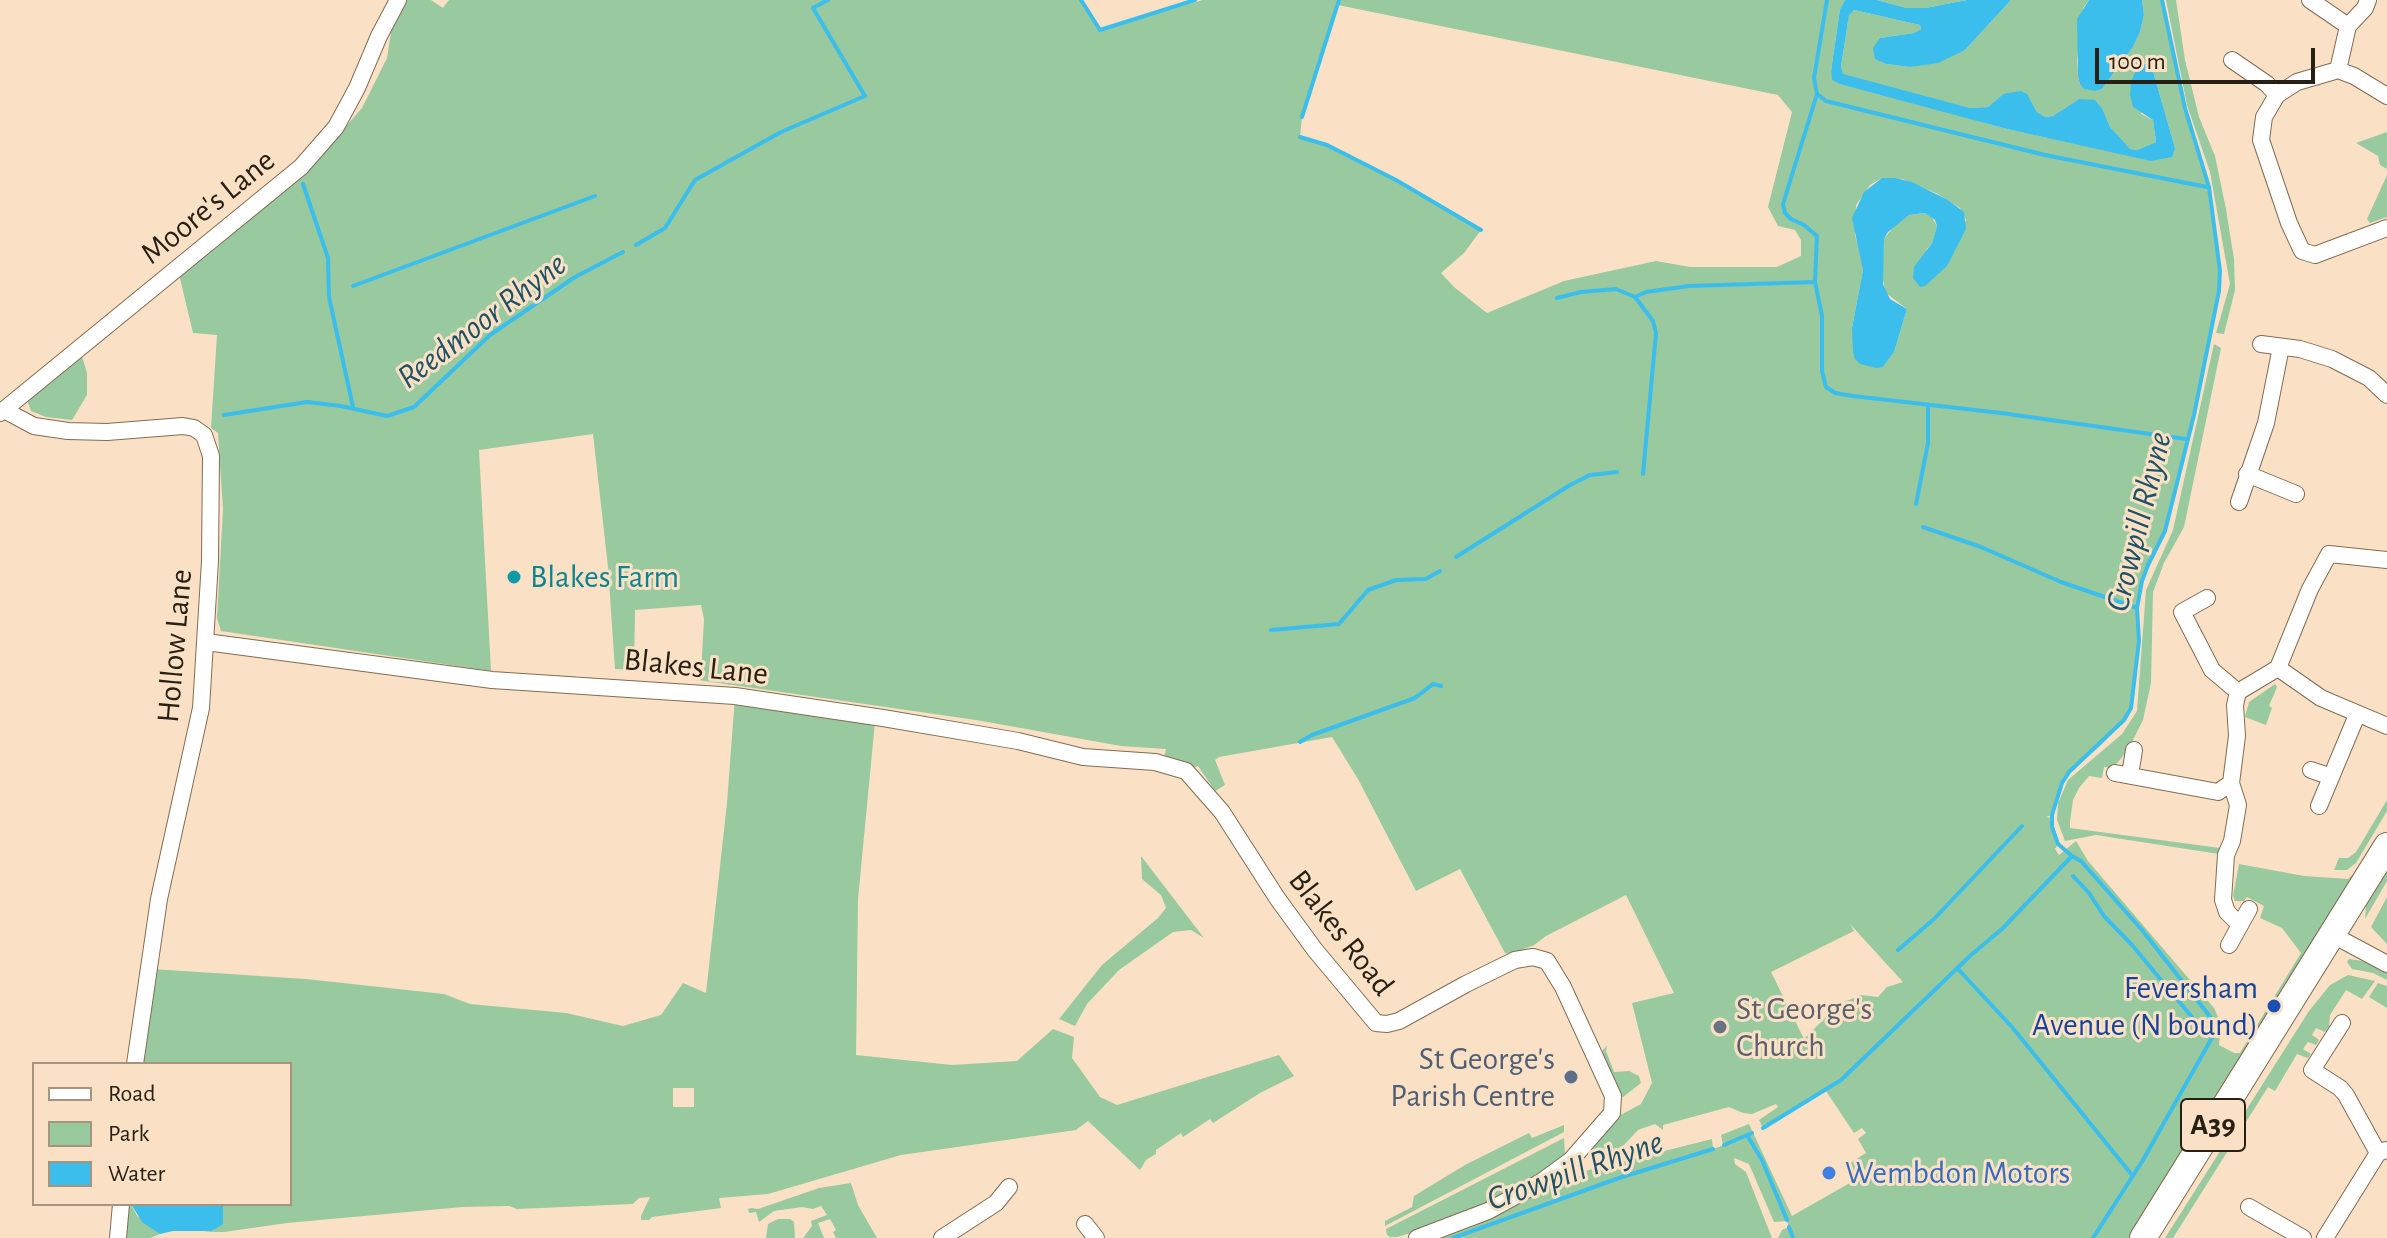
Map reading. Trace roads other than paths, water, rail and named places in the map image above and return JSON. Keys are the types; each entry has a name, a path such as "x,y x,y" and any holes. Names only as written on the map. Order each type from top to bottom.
{"main road":[{"name":"A39","path":"2143,1238 2387,846"}],"street":[{"name":"Moore's Lane","path":"2,412 308,160 326,141 349,103 398,0"},
{"path":"2310,0 2348,26"},
{"path":"2338,70 2348,26 2365,8 2368,0"},
{"path":"2232,60 2267,84 2277,95"},
{"path":"2387,96 2338,70 2297,82 2277,95 2264,117 2261,140 2289,223 2302,251 2315,255 2387,228"},
{"path":"2261,344 2310,351 2332,359 2369,378 2387,395"},
{"path":"2239,502 2266,423 2281,347"},
{"name":"Hollow Lane","path":"2,412 34,426 68,431 194,428 204,435 211,456 212,503 201,708 159,899 135,1062"},
{"path":"2247,474 2296,494"},
{"path":"2240,925 2227,912 2223,900 2226,855 2232,841 2238,805 2231,783 2238,692 2278,668 2310,589 2329,554 2387,560"},
{"path":"2207,598 2176,615 2212,670 2238,692"},
{"name":"Blakes Lane","path":"206,642 492,680 735,696 1018,741 1083,757 1155,762 1177,767"},
{"path":"2278,668 2321,698 2387,726"},
{"path":"2319,806 2357,715"},
{"path":"2134,750 2122,774 2218,792 2231,783"},
{"name":"Blakes Road","path":"1177,767 1186,771 1206,792 1315,950 1376,1023 1399,1021 1515,960 1533,957 1547,961 1569,999 1613,1096 1612,1113 1571,1160 1541,1182 1488,1211 1417,1238"},
{"path":"2311,770 2329,776"},
{"path":"2229,945 2249,909"},
{"path":"2331,934 2387,964"},
{"path":"2325,1238 2382,1151 2340,1088 2306,1066 2342,1023"},
{"path":"942,1238 996,1203 1009,1187"},
{"path":"118,1238 121,1206"},
{"path":"2249,1207 2303,1238"},
{"path":"1085,1224 1096,1238"}],"water":[{"path":"1845,0 1877,0 1907,8 1925,8 1967,0 2011,0 1965,50 1938,63 1910,67 1886,64 1875,59 1873,48 1880,38 1914,33 1921,29 1920,25 1854,10 1849,15 1841,67 1843,74 1970,108 1988,107 2003,94 2021,91 2027,94 2037,112 2045,117 2053,116 2079,99 2095,100 2110,127 2130,149 2137,150 2156,142 2153,120 2133,107 2130,95 2131,82 2140,64 2151,64 2175,148 2172,157 2151,161 2007,129 1840,84 1832,80 1831,71 1840,9"},
{"path":"2089,0 2142,0 2144,15 2133,47 2102,89 2096,91 2084,89 2078,76 2077,19"},
{"path":"1882,178 1912,182 1948,200 1964,212 1966,229 1947,266 1920,287 1913,278 1914,267 1932,243 1937,226 1935,220 1925,213 1909,215 1888,232 1884,239 1883,284 1890,299 1907,309 1894,352 1883,367 1876,368 1860,364 1853,352 1852,328 1863,270 1852,218 1864,192"},
{"path":"132,1206 223,1206 223,1224 212,1231 160,1234 142,1222"}],"waterway":[{"name":"Reedmoor Rhyne","path":"636,245 665,228 695,180 781,132 865,96 813,8 828,0"},
{"name":"Reedmoor Rhyne","path":"1081,0 1100,30 1195,0"},
{"path":"1302,117 1339,0"},
{"path":"1827,0 1814,78 1817,94 1826,101 2045,155 2207,187"},
{"name":"Crowpill Rhyne","path":"1763,1128 1841,1080 2002,929 2072,856 2058,844 2052,827 2052,815 2062,783 2069,772 2124,720 2131,708 2139,641 2137,608 2142,581 2165,531 2194,415 2219,291 2220,271 2209,187 2185,108 2162,0"},
{"path":"1817,94 1783,204 1785,213 1791,219 1817,236 1815,282 1822,316 1822,371 1826,387 1835,393 1853,396 2186,439"},
{"path":"1300,137 1327,145 1396,180 1481,230"},
{"path":"303,184 328,258 329,297 353,407"},
{"path":"353,286 595,196"},
{"name":"Reedmoor Rhyne","path":"224,415 307,402 387,416 414,407 490,335 575,277 623,252"},
{"path":"1635,297 1646,292 1689,286 1815,282"},
{"path":"1557,298 1616,289 1635,297 1653,321 1656,333 1643,474"},
{"path":"1916,504 1928,443 1928,404"},
{"path":"1456,557 1570,485 1590,475 1617,472"},
{"path":"1923,527 1981,547 2061,582 2137,608"},
{"path":"1271,630 1339,624 1368,590 1396,580 1426,579 1440,571"},
{"path":"1300,742 1415,698 1433,684 1441,686"},
{"path":"1898,950 1934,919 2022,826"},
{"path":"2072,856 2081,861 2142,930 2215,1023 2213,1036 2143,1160 2093,1238"},
{"path":"2073,876 2201,1028"},
{"path":"1958,969 2012,1027 2132,1175"},
{"name":"Crowpill Rhyne","path":"1724,1145 1752,1133"},
{"path":"1747,1135 1762,1160 1787,1220"},
{"name":"Crowpill Rhyne","path":"1453,1238 1619,1178 1713,1149"},
{"path":"1789,1227 1793,1238"}],"place":[{"name":"Blakes Farm","path":"514,577"},
{"name":"Feversham Avenue (N bound)","path":"2274,1006"},
{"name":"St George's Church","path":"1720,1027"},
{"name":"St George's Parish Centre","path":"1571,1077"},
{"name":"Wembdon Motors","path":"1829,1173"}]}
